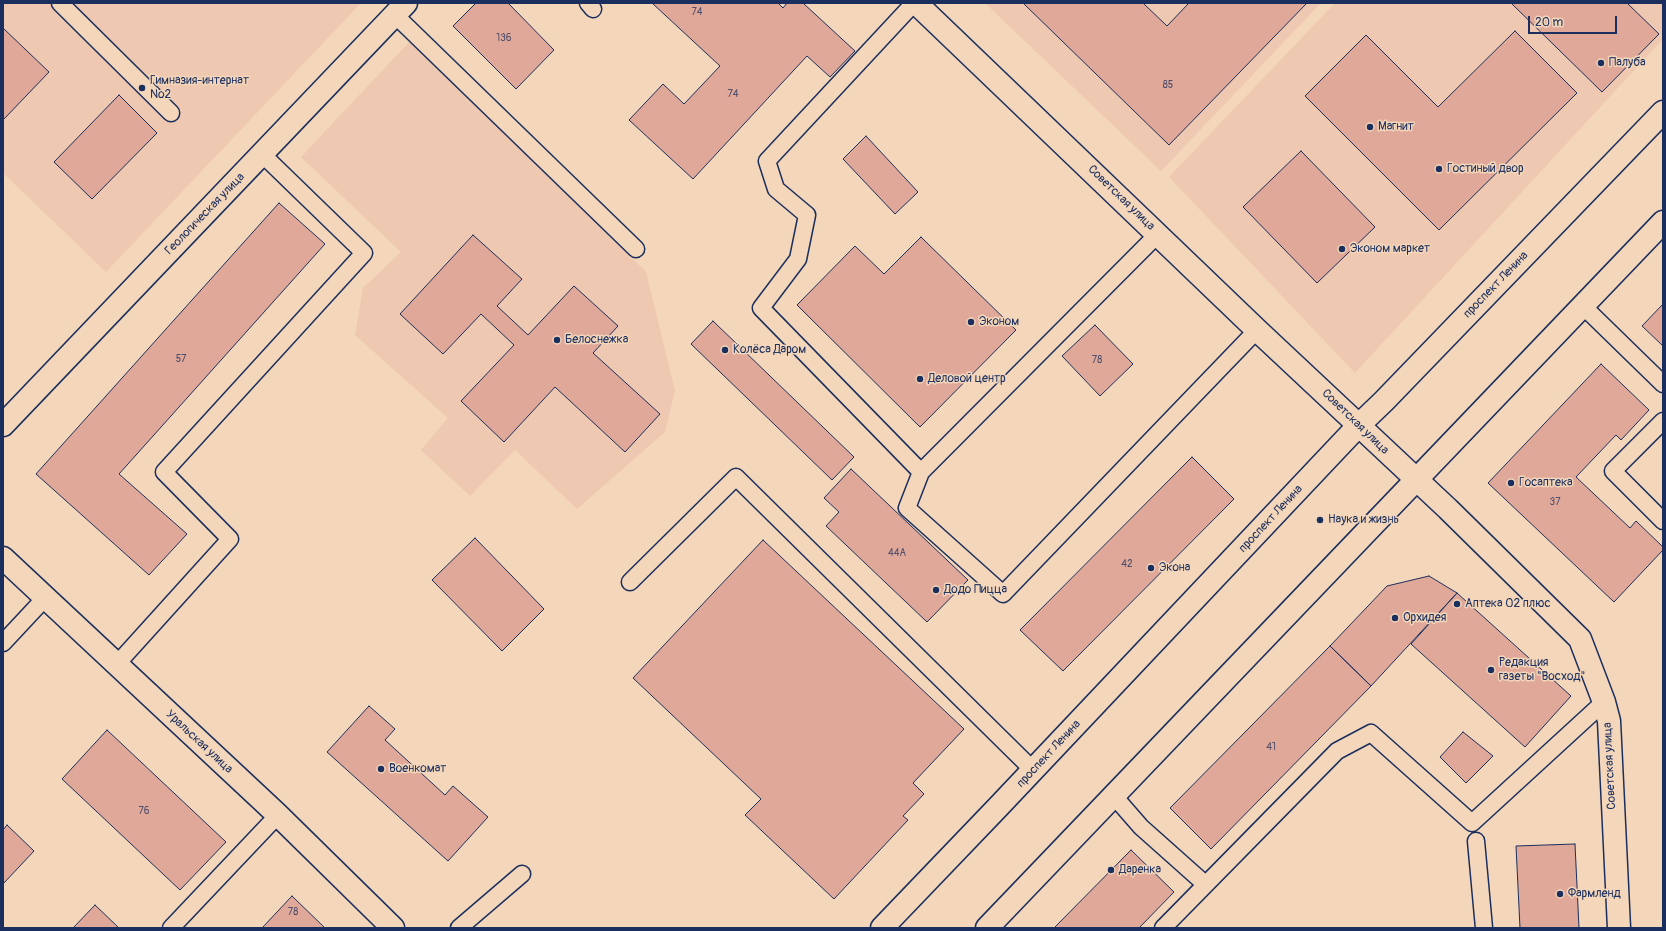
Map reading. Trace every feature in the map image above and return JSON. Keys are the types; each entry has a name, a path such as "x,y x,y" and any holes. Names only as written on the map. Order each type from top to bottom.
{"street":[{"name":"Советская улица","path":"915,3 1257,330 1448,509 1580,639 1604,702 1609,722 1619,928"},
{"name":"Геологическая улица","path":"3,425 401,9"},
{"name":"проспект Ленина","path":"882,928 1359,425 1390,395 1663,112"},
{"path":"987,928 1663,222"},
{"name":"Уральская улица","path":"3,558 278,815 393,928"}],"lane":[{"path":"60,3 171,113"},
{"path":"915,3 767,161 776,189 807,215 798,259 761,308 921,472"},
{"path":"401,9 636,249"},
{"path":"117,664 230,539 164,472 364,253 262,154"},
{"path":"1158,234 921,472 907,508 1003,594 1257,330"},
{"path":"1583,306 1663,384"},
{"path":"1663,421 1613,471 1663,521"},
{"path":"630,582 736,476 1033,770"},
{"path":"3,643 46,598"},
{"path":"1163,928 1337,750 1371,733 1472,822 1604,702"},
{"path":"1114,796 1141,827 1205,884"},
{"path":"171,928 278,815"},
{"path":"1476,842 1484,928"},
{"path":"459,928 522,874"}],"shaded area":[{"name":"Гимназия-интернат №2","path":"3,3 361,3 106,272 3,173"},
{"path":"985,3 1321,3 1161,171"},
{"path":"1335,3 1663,3 1663,39 1355,373 1169,177"},
{"path":"411,40 646,272 675,391 665,432 577,509 515,450 470,496 421,450 448,418 355,335 363,288 401,252 301,157"}],"building":[{"path":"476,3 508,3 554,50 516,89 453,26"},
{"path":"652,3 778,3 783,8 787,3 803,3 855,51 830,77 807,56 693,179 629,120 663,84 684,104 720,66"},
{"path":"1023,3 1143,3 1167,26 1189,3 1307,3 1169,145"},
{"name":"Палуба","path":"1511,3 1627,3 1659,34 1602,92"},
{"path":"3,28 49,72 4,119 3,118"},
{"name":"Гостиный двор","path":"1515,31 1577,93 1439,230 1305,96 1366,35 1438,107"},
{"path":"119,95 157,133 92,199 54,162"},
{"path":"866,136 918,192 895,214 843,159"},
{"path":"1301,151 1375,227 1317,283 1243,207"},
{"path":"279,203 325,244 119,474 187,534 149,575 36,474"},
{"name":"Белоснежка","path":"473,235 522,279 497,306 528,335 574,286 618,326 593,353 660,414 625,452 555,387 504,442 461,401 514,345 481,314 443,354 400,314"},
{"name":"Деловой центр","path":"921,237 1016,330 920,427 797,305 855,246 884,274"},
{"path":"1663,304 1663,346 1642,326"},
{"path":"713,321 854,457 832,480 691,344"},
{"path":"1095,325 1133,364 1100,396 1062,356"},
{"path":"1601,364 1649,410 1621,440 1616,435 1576,477 1630,528 1636,521 1663,547 1663,550 1614,602 1488,483"},
{"path":"1192,457 1234,499 1063,671 1020,630"},
{"path":"851,469 968,580 927,622 826,526 839,512 824,498"},
{"path":"475,538 544,609 502,651 432,580"},
{"path":"763,540 964,729 913,783 924,794 903,816 908,820 834,899 745,815 761,799 633,678"},
{"name":"Орхидея","path":"1429,576 1457,593 1371,686 1330,646 1387,586"},
{"name":"Редакция газеты \"Восход\"","path":"1457,593 1571,696 1525,747 1411,644"},
{"path":"1330,646 1371,686 1211,849 1170,808"},
{"name":"Военкомат","path":"369,706 395,729 385,740 445,795 453,786 488,817 448,861 327,752"},
{"path":"107,730 226,842 180,890 62,779"},
{"path":"1463,732 1493,756 1466,783 1440,757"},
{"path":"7,825 34,851 3,884 3,830"},
{"path":"1575,844 1579,928 1520,928 1516,846"},
{"path":"1131,850 1174,892 1139,928 1054,928"},
{"path":"292,896 325,928 262,928"},
{"path":"95,905 119,928 73,928"}],"place":[{"name":"Палуба","path":"1601,63"},
{"name":"Гимназия-интернат №2","path":"142,88"},
{"name":"Магнит","path":"1370,127"},
{"name":"Гостиный двор","path":"1439,169"},
{"name":"Эконом маркет","path":"1342,249"},
{"name":"Эконом","path":"971,322"},
{"name":"Белоснежка","path":"557,340"},
{"name":"Колёса Даром","path":"725,350"},
{"name":"Деловой центр","path":"920,379"},
{"name":"Госаптека","path":"1511,483"},
{"name":"Наука и жизнь","path":"1320,520"},
{"name":"Экона","path":"1151,568"},
{"name":"Додо Пицца","path":"936,590"},
{"name":"Аптека 02 плюс","path":"1457,604"},
{"name":"Орхидея","path":"1395,618"},
{"name":"Редакция газеты \"Восход\"","path":"1491,670"},
{"name":"Военкомат","path":"381,769"},
{"name":"Даренка","path":"1111,870"},
{"name":"Фармленд","path":"1560,894"}]}
